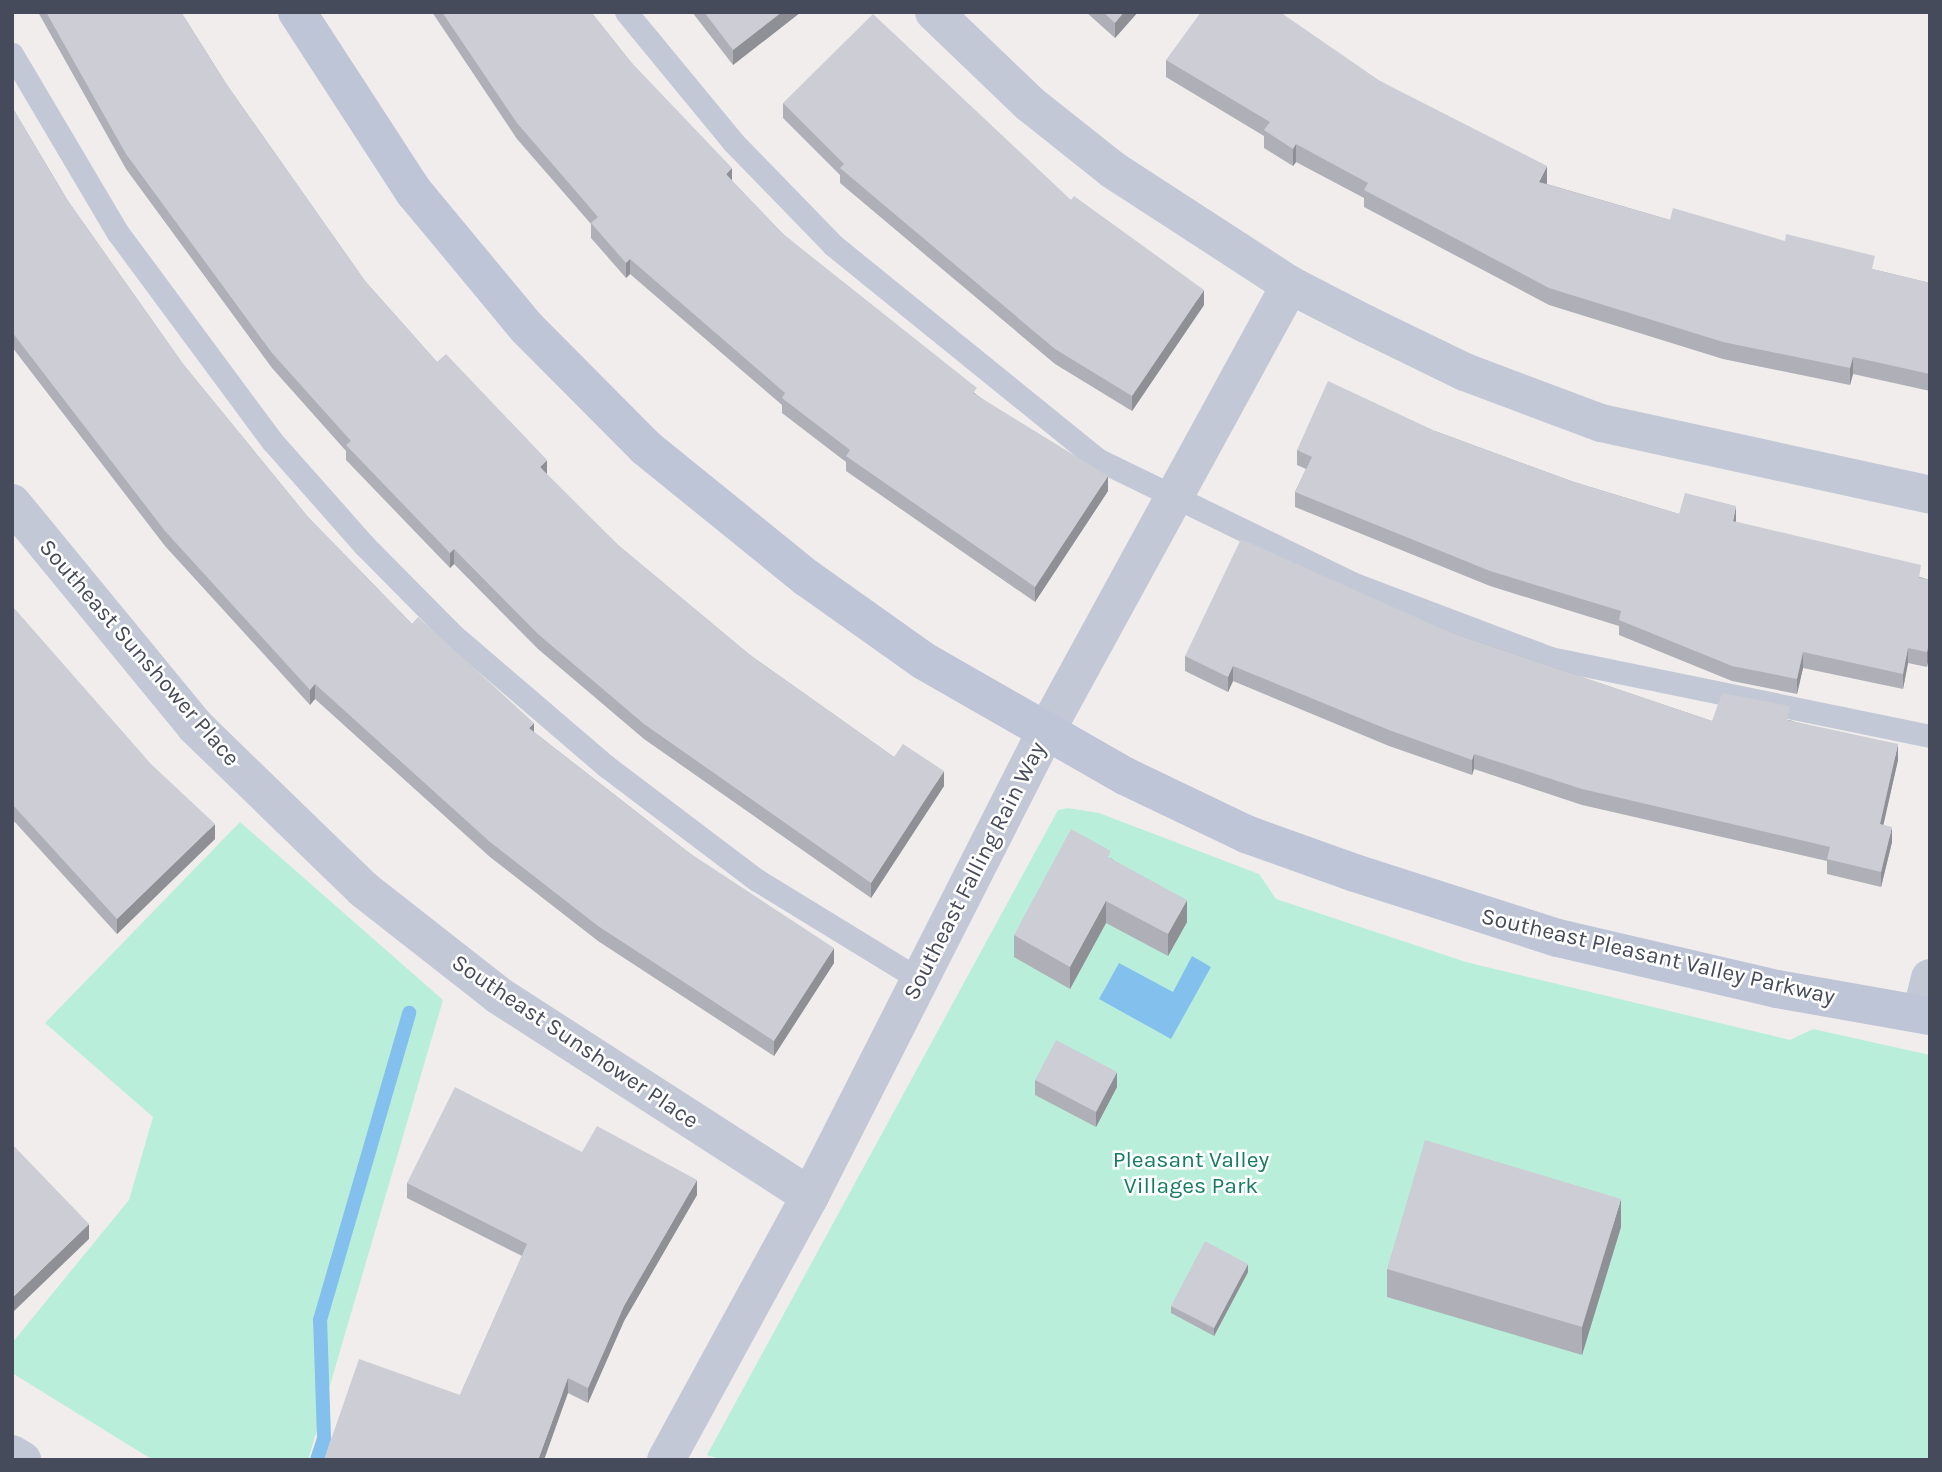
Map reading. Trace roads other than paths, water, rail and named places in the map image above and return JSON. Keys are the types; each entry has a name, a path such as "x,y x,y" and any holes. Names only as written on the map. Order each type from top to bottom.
{"street":[{"name":"Southeast Pleasant Valley Parkway","path":"297,12 414,192 527,328 645,447 807,578 924,661 1045,733 1246,834 1461,909 1777,989 1927,1002"},
{"path":"934,12 1030,104 1113,170 1290,285 1465,372 1601,423 1930,495"},
{"name":"Southeast Falling Rain Way","path":"666,1460 810,1196 1045,733 1290,285"},
{"name":"Southeast Sunshower Place","path":"12,503 195,726 363,889 498,995 810,1196"},
{"path":"12,1454 22,1460"}],"lane":[{"path":"626,12 733,142 833,245 1097,459 1357,586 1550,658 1930,736"},
{"path":"12,54 118,233 272,441 365,546 453,635 606,766 757,880 920,979"}],"water":[{"path":"1192,956 1211,967 1171,1039 1099,999 1119,963 1173,992"}],"waterway":[{"path":"317,1460 324,1438 320,1320 409,1013"}],"park label":[{"name":"Pleasant Valley Villages Park","path":"1191,1173"}]}
